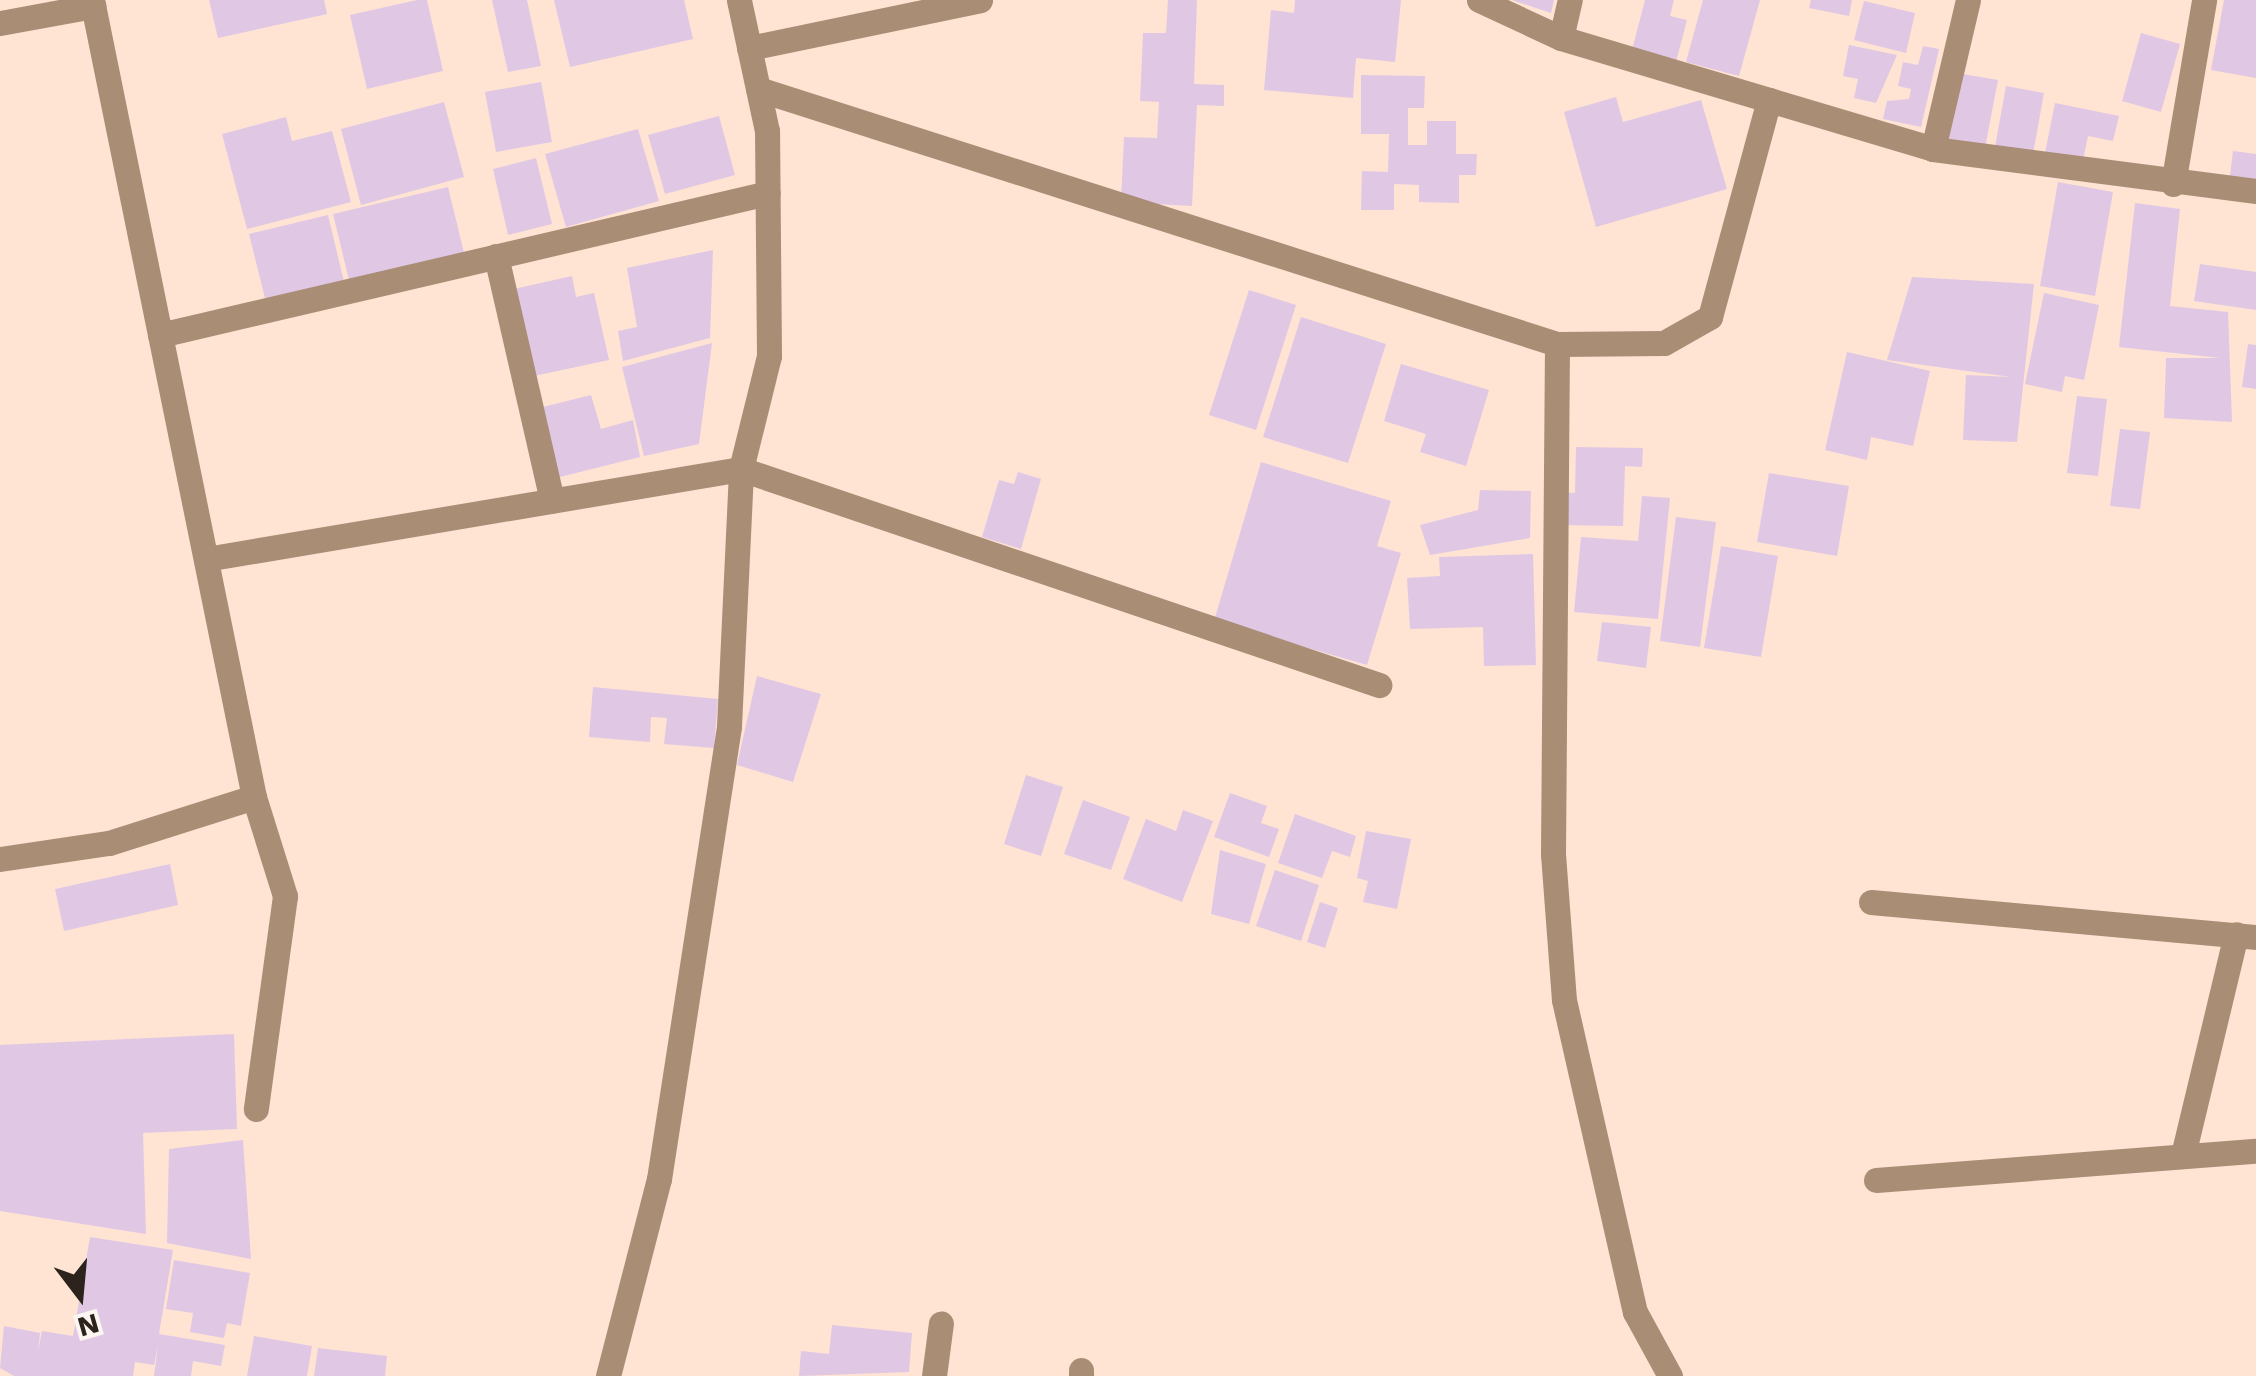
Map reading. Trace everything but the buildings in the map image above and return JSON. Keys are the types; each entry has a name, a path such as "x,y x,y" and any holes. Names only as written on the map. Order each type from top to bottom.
{"street":[{"path":"608,1376 659,1179 728,726 741,468 768,356 768,193 758,89 739,0"},
{"path":"749,48 980,0"},
{"path":"1478,0 1561,38 1932,149 2173,184 2256,191"},
{"path":"1561,38 1570,0"},
{"path":"1932,149 1968,0"},
{"path":"2173,184 2204,0"},
{"path":"0,23 93,3 254,797 285,896 256,1110"},
{"path":"758,89 1557,344 1664,343 1710,317 1769,100"},
{"path":"160,335 768,193"},
{"path":"496,256 552,500"},
{"path":"1557,344 1553,854 1564,1000 1635,1312 1670,1376"},
{"path":"206,559 741,468 1379,685"},
{"path":"0,859 109,843 254,797"},
{"path":"1871,902 2246,935 2183,1156"},
{"path":"1876,1180 2256,1152"},
{"path":"934,1376 940,1323"}]}
